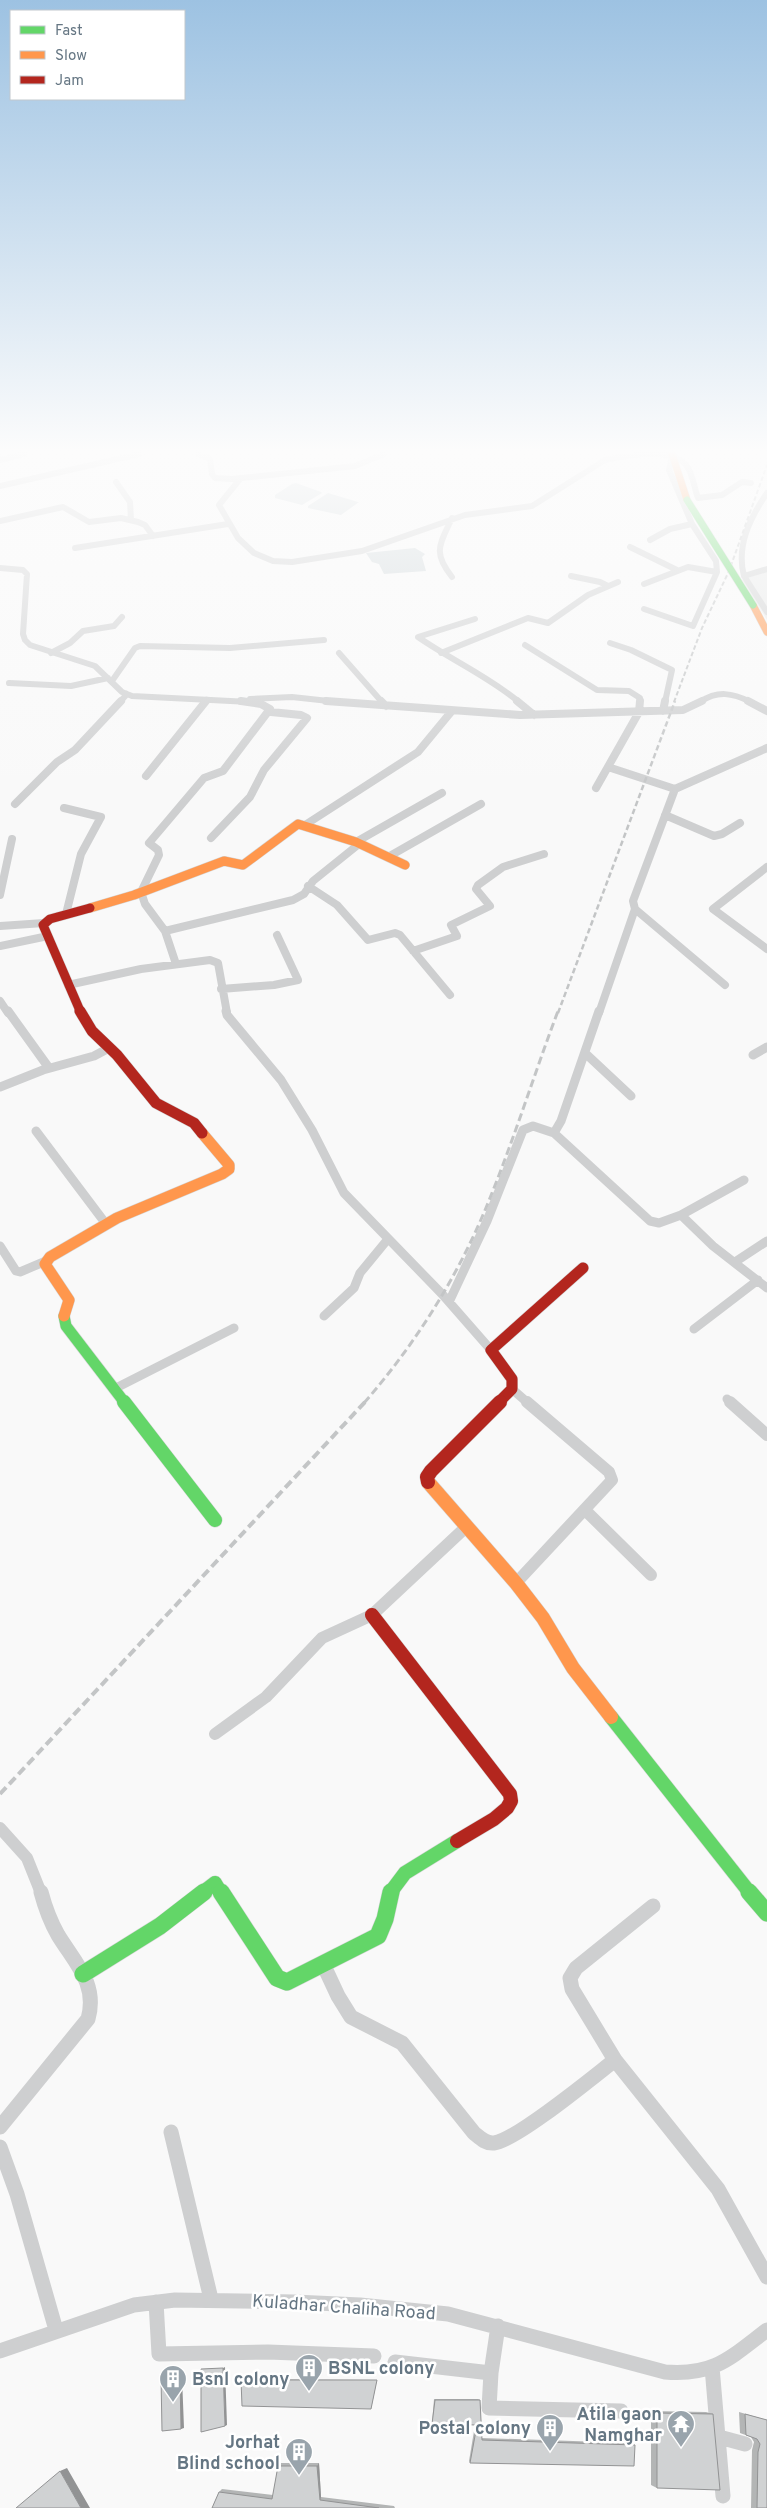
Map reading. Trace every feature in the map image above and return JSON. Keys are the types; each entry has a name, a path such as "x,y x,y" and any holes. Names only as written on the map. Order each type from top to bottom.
{"street":[{"path":"26,571 23,638 30,645 95,666 127,694 145,698 240,701 292,697 451,712 534,715 663,711 689,708 709,696 720,693 734,696 767,712"},
{"path":"447,571 452,577"},
{"path":"644,584 675,571"},
{"path":"644,609 693,626 717,572 712,571"},
{"path":"732,571 767,632"},
{"path":"743,571 767,612"},
{"path":"744,576 763,571"},
{"path":"571,576 608,586"},
{"path":"441,653 528,618 543,623 551,621 588,595 618,582"},
{"path":"56,654 83,631 114,626 122,617"},
{"path":"475,619 418,635 441,653 499,685 534,715"},
{"path":"9,682 71,686 110,679 135,648 140,646 236,648 324,640"},
{"path":"610,643 631,650 672,670 674,674 665,697 663,711"},
{"path":"524,645 597,690 634,693 641,701 639,712 596,788"},
{"path":"339,653 386,706"},
{"path":"15,804 56,762 75,750 127,694"},
{"path":"146,776 207,700"},
{"path":"240,701 265,705 269,707 271,712"},
{"path":"212,838 253,794 264,770 307,718 301,715 271,712"},
{"path":"176,964 165,931 149,910 141,892 159,854 158,850 148,843 204,778 223,771 271,712"},
{"path":"305,825 418,752 451,712"},
{"path":"608,767 675,789 767,748"},
{"path":"554,1133 585,1053 635,909 635,896 675,789"},
{"path":"165,931 294,900 304,894 308,886 358,843 442,793"},
{"path":"388,857 480,804"},
{"path":"64,808 101,817 81,854 66,914"},
{"path":"665,815 714,836 722,834 740,823"},
{"path":"0,926 44,923 66,914 141,892 224,861 243,865 294,825 305,825 358,843 405,865"},
{"path":"0,895 12,839"},
{"path":"413,951 457,936 451,925 490,906 476,889 478,885 507,866 544,854"},
{"path":"767,867 713,909 767,949"},
{"path":"308,886 341,908 366,938 372,940 398,933 450,994"},
{"path":"635,909 725,985"},
{"path":"0,1246 16,1271 20,1272 46,1261 106,1224 222,1174 229,1169 229,1166 194,1123 156,1103 118,1055 99,1040 82,1017 44,923"},
{"path":"222,989 274,985 298,980 276,935"},
{"path":"0,946 48,936"},
{"path":"68,985 176,964 216,961 219,966 227,1015 282,1080 312,1130 344,1194 449,1302 491,1350 512,1379 512,1389 431,1471 427,1477 431,1489 516,1583 547,1624 573,1668 731,1872 767,1913"},
{"path":"0,1001 49,1068"},
{"path":"753,1054 767,1047"},
{"path":"0,1087 49,1068 94,1056 109,1048"},
{"path":"585,1053 631,1096"},
{"path":"449,1302 486,1221 523,1130 533,1126 554,1133 650,1221 658,1223 681,1215 744,1180"},
{"path":"36,1130 106,1224"},
{"path":"681,1215 713,1246 767,1288"},
{"path":"324,1316 354,1288 360,1273 388,1239"},
{"path":"735,1262 767,1241"},
{"path":"46,1261 46,1268 68,1300 64,1322 215,1520"},
{"path":"491,1350 583,1268"},
{"path":"694,1330 758,1280"},
{"path":"114,1389 234,1328"},
{"path":"512,1389 612,1476 610,1483 516,1583"},
{"path":"726,1400 767,1436"},
{"path":"585,1510 651,1575"},
{"path":"215,1734 266,1697 322,1638 372,1615 466,1527"},
{"path":"83,1974 160,1926 215,1882 277,1978 287,1982 324,1966 378,1936 385,1919 389,1894 405,1873 493,1819 510,1805 512,1797 508,1788 372,1615"},
{"path":"0,1828 30,1861 51,1924 83,1974 93,2003 88,2019 0,2127"},
{"path":"653,1906 571,1972 569,1980 572,1989 615,2060 718,2189 767,2277"},
{"path":"324,1966 353,2020 391,2034 402,2043 474,2133 494,2144 516,2134 615,2060"},
{"path":"171,2132 211,2299"},
{"path":"0,2147 20,2202 56,2330"},
{"name":"Kuladhar Chaliha Road","path":"0,2352 56,2330 134,2305 211,2299 341,2304 448,2314 666,2372 701,2372 712,2368 767,2330"},
{"path":"156,2302 159,2354 268,2352 374,2356"},
{"path":"498,2326 491,2373 489,2408 621,2411"},
{"path":"395,2362 491,2373"},
{"path":"712,2368 723,2496"},
{"path":"718,2437 745,2444"}],"shaded area":[{"path":"383,571 425,571 384,574"},
{"path":"767,571 767,620 742,580"}],"building":[{"name":"BSNL colony","path":"223,2368 225,2426 201,2432 201,2369"},
{"name":"Bsnl colony","path":"161,2377 180,2378 181,2429 162,2431"},
{"name":"BSNL colony","path":"241,2380 377,2380 371,2409 242,2406"},
{"name":"Postal colony","path":"435,2400 480,2400 482,2440 635,2445 634,2466 470,2463 477,2425 432,2424"},
{"name":"Atila gaon Namghar","path":"657,2413 713,2414 720,2490 657,2488"},
{"path":"745,2414 767,2420 767,2508 757,2508 758,2452 760,2444 757,2439 746,2435"},
{"name":"Jorhat Blind school","path":"278,2466 317,2466 320,2500 379,2508 212,2508 219,2492 272,2499"},
{"path":"60,2471 81,2508 16,2508"}],"railway":[{"path":"674,702 702,628 729,571"},
{"path":"558,1013 675,701"},
{"path":"364,1403 403,1355 420,1330 453,1277 467,1250 501,1170 558,1011"},
{"path":"0,1794 365,1402"}],"traffic: fast":[{"path":"732,571 753,605"},
{"path":"64,1316 66,1326 215,1520"},
{"path":"611,1717 726,1865 767,1913"},
{"path":"83,1974 160,1926 215,1883 277,1978 287,1982 296,1979 378,1936 385,1919 389,1894 405,1873 457,1841"}],"traffic: slow":[{"path":"753,605 767,632"},
{"path":"90,908 134,895 224,861 243,865 298,824 356,842 405,865"},
{"path":"64,1316 69,1300 45,1264 50,1257 117,1218 222,1174 229,1169 229,1165 202,1133"},
{"path":"428,1482 516,1583 543,1618 573,1668 611,1717"}],"traffic: jam":[{"path":"90,908 50,919 43,925 75,1002 92,1031 117,1055 156,1103 194,1123 202,1133"},
{"path":"428,1482 427,1477 431,1471 512,1389 512,1379 491,1350 583,1268"},
{"path":"372,1615 508,1788 511,1801 507,1808 486,1824 457,1841"}],"place":[{"name":"BSNL colony","path":"309,2392"},
{"name":"Bsnl colony","path":"173,2403"},
{"name":"Atila gaon Namghar","path":"681,2448"},
{"name":"Postal colony","path":"550,2452"},
{"name":"Jorhat Blind school","path":"299,2476"}]}
